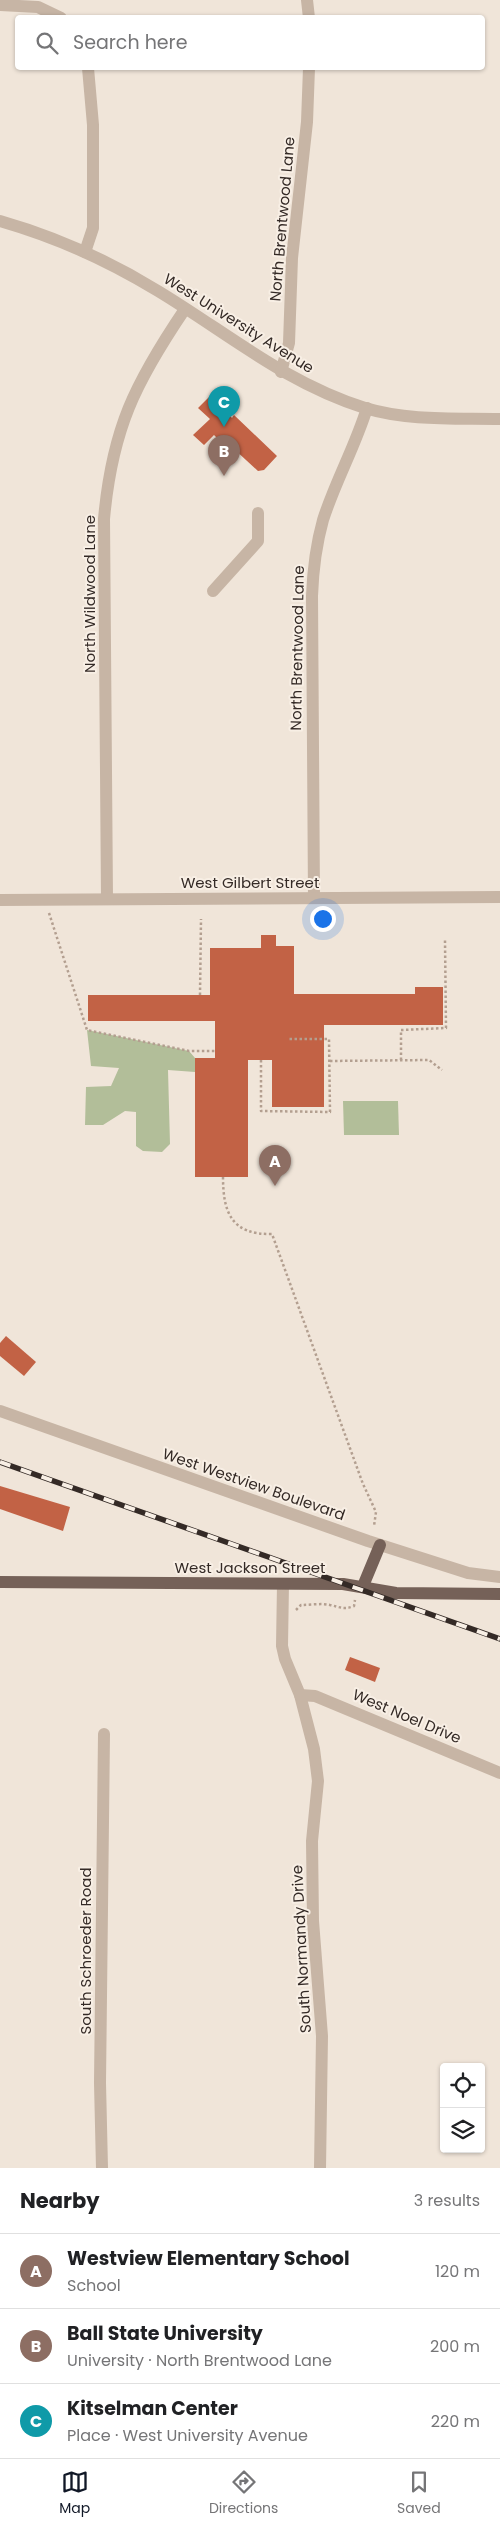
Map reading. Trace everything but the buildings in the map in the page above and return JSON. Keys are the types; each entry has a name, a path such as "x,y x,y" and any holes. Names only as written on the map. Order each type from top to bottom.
{"main road":[{"path":"360,1591 380,1545"},
{"name":"West Jackson Street","path":"0,1582 283,1584 396,1593 500,1594"}],"street":[{"path":"308,0 309,15"},
{"path":"0,5 38,7 55,15"},
{"path":"85,252 93,228 93,125 88,70"},
{"name":"North Brentwood Lane","path":"281,372 289,343 292,258 307,122 309,70"},
{"name":"West University Avenue","path":"0,221 85,252 128,273 281,372 324,393 367,408 405,416 500,420"},
{"name":"North Wildwood Lane","path":"107,899 104,529 107,483 127,409 141,377 185,309"},
{"name":"North Brentwood Lane","path":"314,898 312,605 314,566 324,518 360,432 367,408"},
{"path":"213,591 258,541 258,513"},
{"name":"West Gilbert Street","path":"0,900 500,897"},
{"name":"West Westview Boulevard","path":"0,1411 380,1545 468,1574 500,1577"},
{"name":"South Normandy Drive","path":"283,1584 282,1646 285,1659 300,1695 314,1749 318,1781 312,1851 312,1921 322,2036 320,2168"},
{"name":"West Noel Drive","path":"300,1695 315,1696 500,1772"},
{"name":"South Schroeder Road","path":"102,2168 100,2074 104,1734"}],"path":[{"path":"49,913 87,1030 189,1051 215,1051"},
{"path":"200,995 201,918"},
{"path":"401,1060 401,1030 446,1028 445,940"},
{"path":"260,1060 261,1111 330,1112 329,1039 288,1039"},
{"path":"330,1061 429,1060 442,1070"},
{"path":"223,1177 226,1210 236,1226 257,1235 272,1234 363,1484 376,1512 374,1526"},
{"path":"294,1615 301,1605 330,1605 339,1609 347,1609 354,1606 360,1591"}],"green space":[{"path":"87,1030 189,1051 195,1058 195,1072 168,1070 170,1144 162,1152 143,1151 136,1146 136,1112 125,1111 103,1125 85,1125 86,1087 111,1086 119,1068 91,1066"},
{"path":"343,1101 398,1101 399,1135 344,1135"}],"railway":[{"path":"0,1462 500,1639"}],"place":[{"name":"Kitselman Center","path":"224,427"},
{"name":"Ball State University","path":"224,476"},
{"name":"Westview Elementary School","path":"275,1186"}]}
